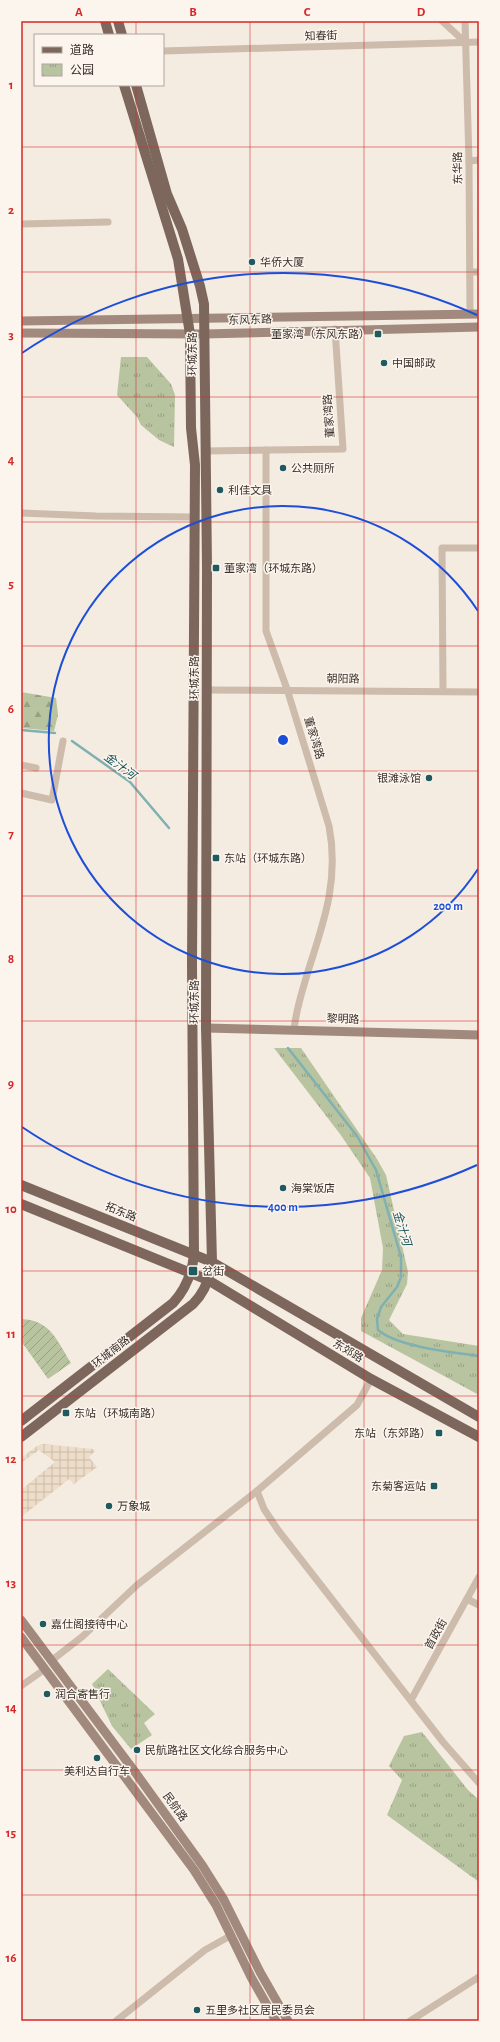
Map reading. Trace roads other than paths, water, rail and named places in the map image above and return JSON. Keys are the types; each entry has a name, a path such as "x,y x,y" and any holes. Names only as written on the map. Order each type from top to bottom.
{"main road":[{"path":"105,21 109,34"},
{"path":"118,21 122,34"},
{"name":"环城东路","path":"124,86 178,259 190,334 191,428 194,465 192,964 194,1255 190,1272"},
{"name":"环城东路","path":"136,86 167,194 182,229 200,286 204,318 207,567 206,1028 212,1262 208,1280"},
{"name":"东风东路","path":"21,321 475,314"},
{"name":"东风东路","path":"21,333 204,334 335,329 479,327"},
{"name":"黎明路","path":"206,1028 479,1035"},
{"name":"拓东路","path":"21,1185 212,1262"},
{"path":"21,1204 208,1280"},
{"name":"东郊路","path":"212,1262 479,1417"},
{"name":"环城南路","path":"21,1422 173,1303 181,1295 190,1272"},
{"name":"东郊路","path":"208,1280 371,1379 479,1437"},
{"name":"环城南路","path":"21,1437 194,1304 202,1296 208,1280"},
{"name":"民航路","path":"21,1620 202,1865 224,1900 260,1972 288,2021"},
{"name":"民航路","path":"21,1637 194,1870 216,1905 230,1936 276,2021"}],"street":[{"path":"442,21 465,42"},
{"name":"东华路","path":"465,21 469,161 470,272 475,314"},
{"name":"知春街","path":"164,51 479,42"},
{"path":"469,161 479,160"},
{"path":"21,224 108,222"},
{"path":"470,272 479,272"},
{"name":"董家湾路","path":"205,451 343,449 335,329"},
{"name":"董家湾路","path":"266,450 266,631 287,689 329,826 332,841 333,869 330,896 324,923 296,1011 294,1030"},
{"path":"21,513 96,516 194,517"},
{"path":"443,691 442,548 479,548"},
{"name":"朝阳路","path":"206,690 287,689 479,692"},
{"path":"21,794 52,800 63,741"},
{"path":"21,764 36,768"},
{"path":"51,1660 83,1636 136,1585 257,1491 357,1405 371,1379"},
{"path":"257,1491 264,1509 278,1530 443,1742 479,1783"},
{"name":"首政街","path":"411,1700 479,1577"},
{"path":"467,1599 479,1605"},
{"path":"21,1686 45,1669"},
{"path":"116,2021 205,1950 230,1936"},
{"path":"410,2021 479,1977"}],"waterway":[{"name":"金汁河","path":"21,730 55,733"},
{"name":"金汁河","path":"72,741 130,782 169,828"},
{"name":"金汁河","path":"288,1048 357,1136 376,1170 401,1257 401,1277 397,1287 381,1307 377,1319 378,1330 398,1341 412,1345 479,1356"}],"place":[{"name":"华侨大厦","path":"252,262"},
{"name":"董家湾（东风东路）","path":"378,334"},
{"name":"中国邮政","path":"384,363"},
{"name":"公共厕所","path":"283,468"},
{"name":"利佳文具","path":"220,490"},
{"name":"董家湾（环城东路）","path":"216,568"},
{"name":"银滩泳馆","path":"429,778"},
{"name":"东站（环城东路）","path":"216,858"},
{"name":"海棠饭店","path":"283,1188"},
{"name":"岔街","path":"193,1271"},
{"name":"东站（环城南路）","path":"66,1413"},
{"name":"东站（东郊路）","path":"439,1433"},
{"name":"东菊客运站","path":"434,1486"},
{"name":"万象城","path":"109,1506"},
{"name":"嘉仕阁接待中心","path":"43,1624"},
{"name":"润合寄售行","path":"47,1694"},
{"name":"民航路社区文化综合服务中心","path":"137,1750"},
{"name":"美利达自行车","path":"97,1758"},
{"name":"五里多社区居民委员会","path":"197,2010"}]}
